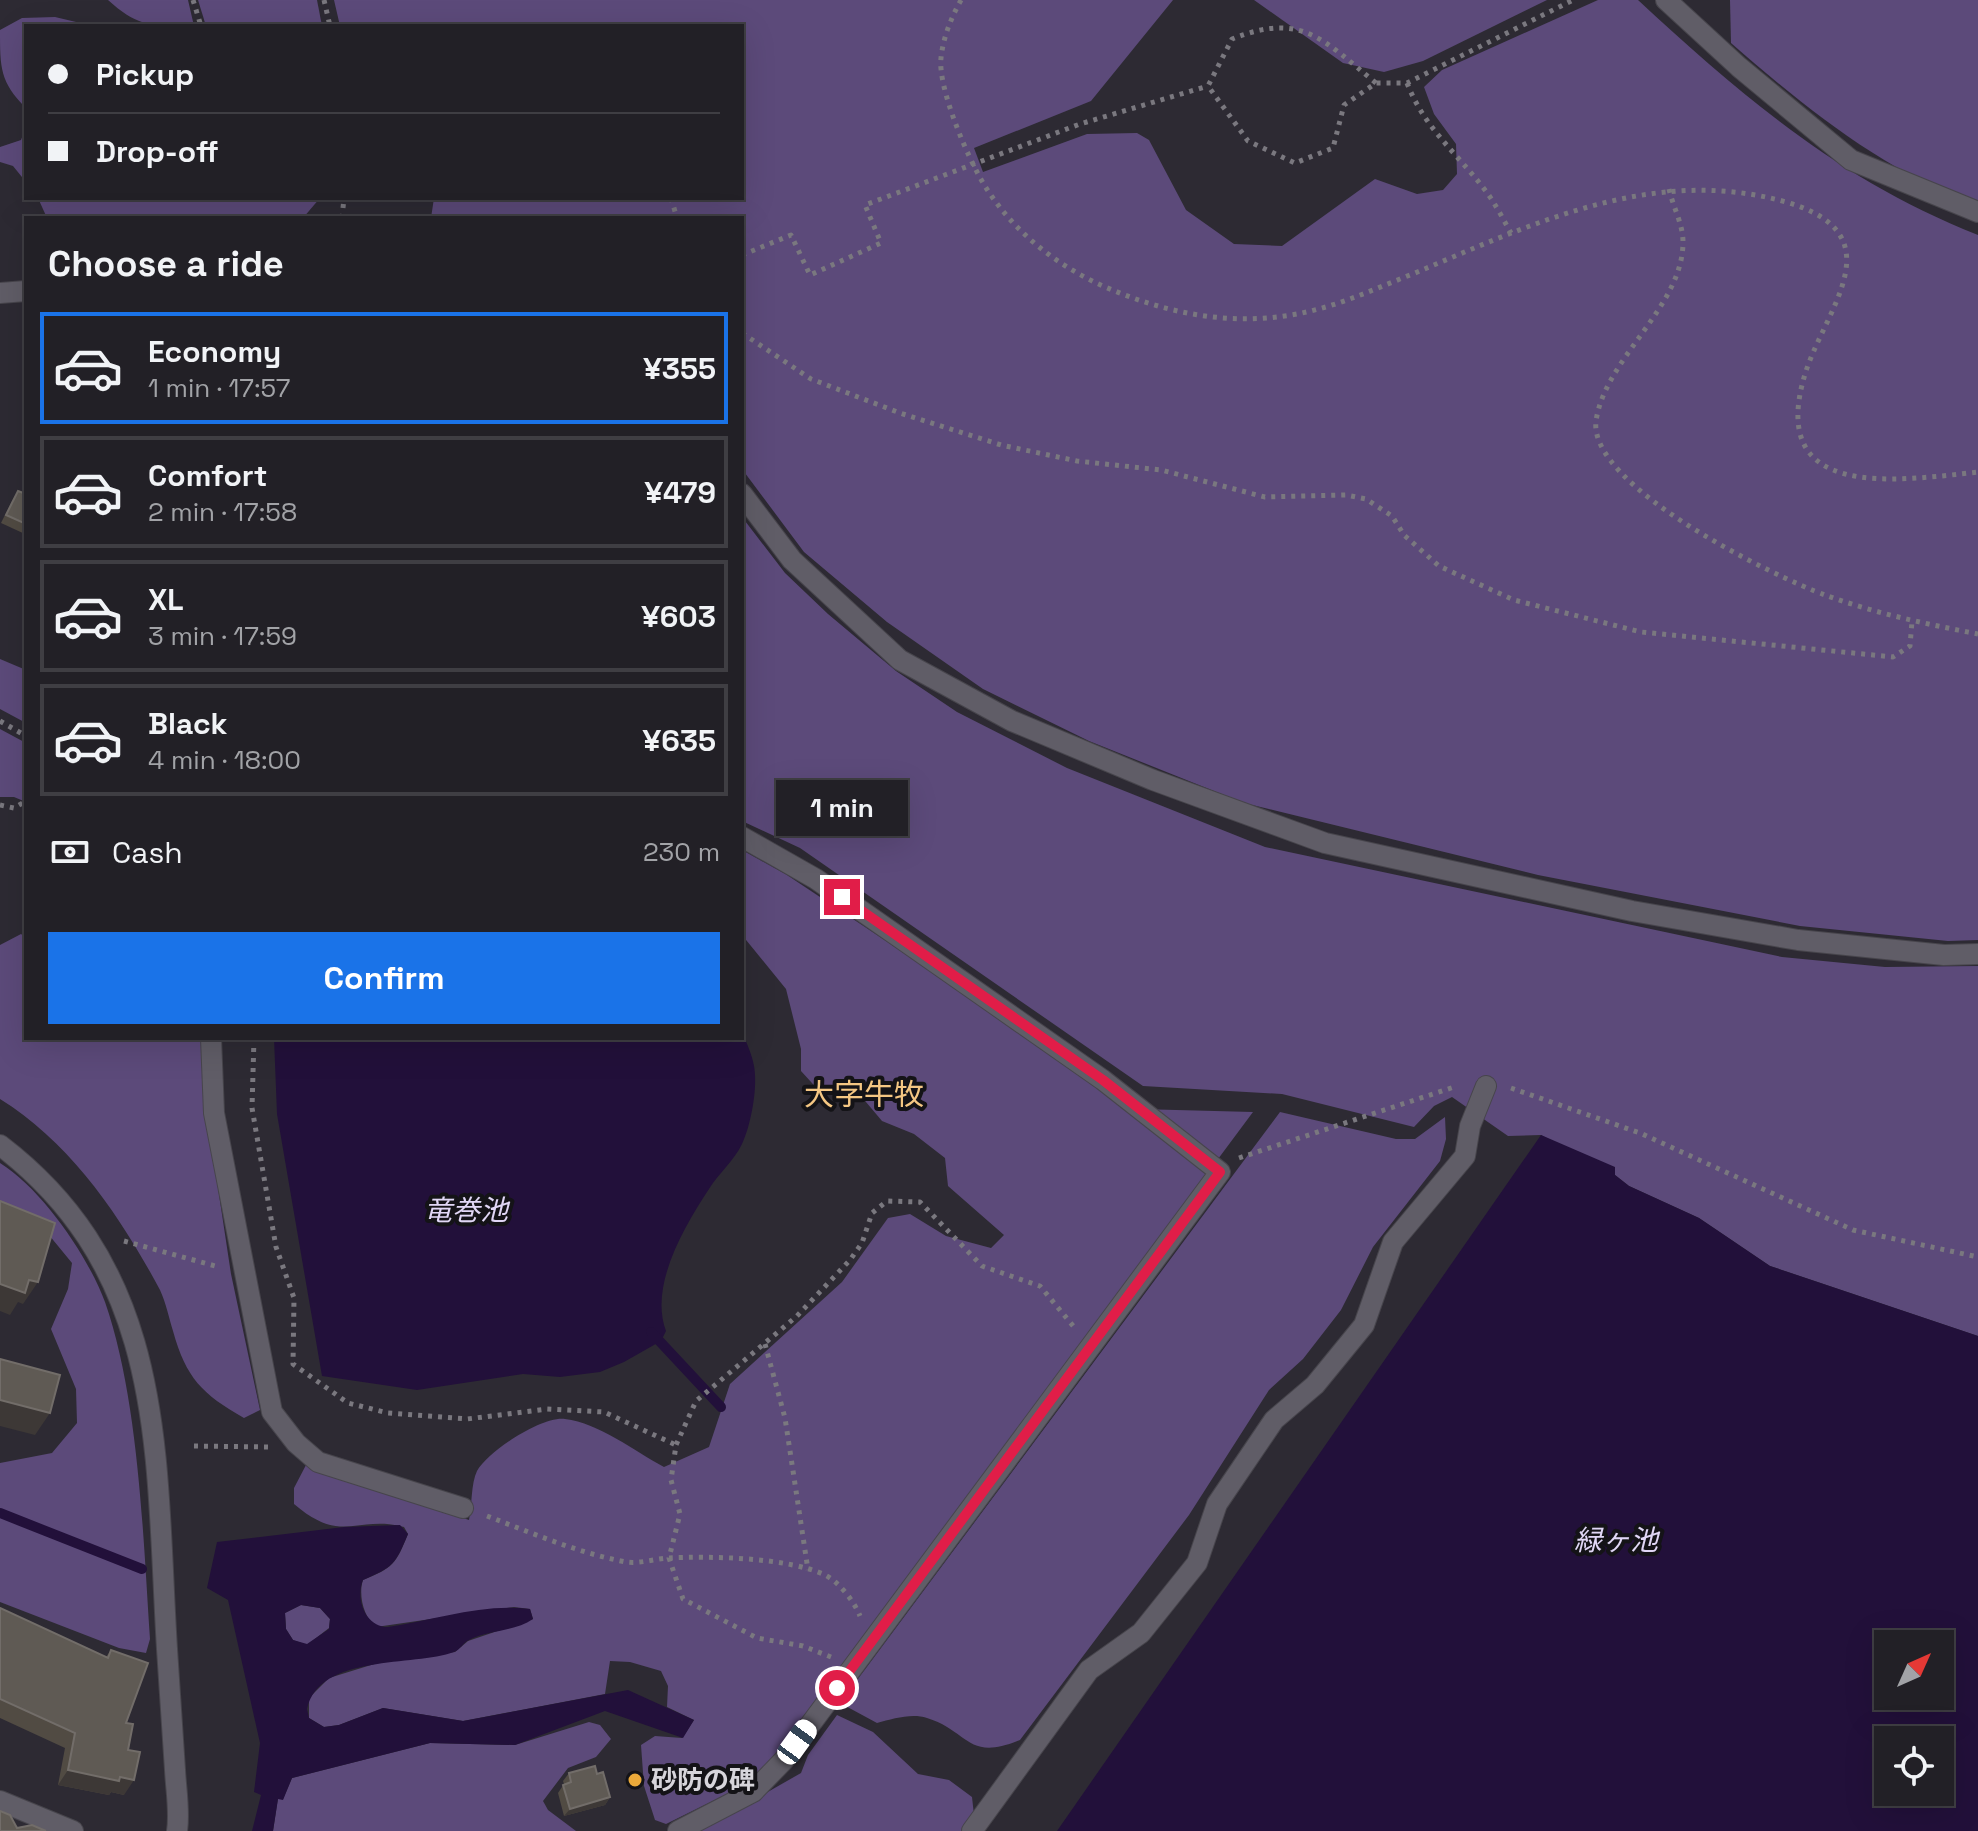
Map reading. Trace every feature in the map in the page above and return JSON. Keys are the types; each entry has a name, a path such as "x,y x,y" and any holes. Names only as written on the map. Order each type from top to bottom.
{"street":[{"path":"1666,0 1739,67 1851,160 1978,212"},
{"path":"0,293 24,291"},
{"path":"744,497 792,560 900,660 1012,721 1167,785 1325,843 1632,911 1798,940 1944,955 1978,954"},
{"path":"678,1831 753,1792 784,1760 1220,1172 1103,1080 816,879 744,838"},
{"path":"211,1040 214,1113 272,1412 296,1443 318,1462 463,1508"},
{"path":"972,1831 1089,1670 1141,1633 1197,1563 1217,1504 1274,1420 1315,1385 1364,1325 1393,1242 1465,1156 1470,1126 1486,1086"},
{"path":"0,1145 39,1174 87,1233 117,1288 138,1344 148,1394 157,1480 177,1831"},
{"path":"0,1801 73,1831"},
{"path":"12,1831 21,1810"}],"path":[{"path":"193,0 200,24"},
{"path":"324,0 330,24"},
{"path":"961,0 946,33 940,62 954,116 972,164 988,193 1011,223 1051,256 1083,277 1174,312 1253,318 1290,315 1345,302 1511,233 1610,200 1669,189 1724,191 1788,203 1827,223 1843,242 1847,260 1844,285 1806,370 1796,424 1800,441 1812,457 1827,468 1863,477 1889,479 1978,472"},
{"path":"1208,86 1248,141 1295,163 1333,148 1344,105 1376,83 1407,83 1573,0"},
{"path":"744,254 791,235 810,275 881,243 865,205 1080,124 1208,86 1232,39 1265,26 1316,34 1376,83"},
{"path":"1407,83 1415,103 1441,143 1488,193 1511,233"},
{"path":"1669,189 1683,241 1680,264 1669,288 1611,382 1596,422 1607,459 1657,507 1823,595 1912,621 1978,634"},
{"path":"744,334 811,379 900,413 1001,445 1077,461 1161,470 1265,497 1346,495 1366,499 1392,516 1404,535 1439,566 1514,600 1641,632 1893,657 1910,646 1912,621"},
{"path":"0,721 24,735"},
{"path":"0,805 14,808 24,802"},
{"path":"254,1040 252,1108 276,1247 294,1298 293,1364 348,1403 388,1413 467,1419 547,1409 604,1412 676,1445"},
{"path":"1220,1172 1235,1159 1458,1085 1486,1086 1521,1091 1640,1133 1853,1230 1978,1257"},
{"path":"851,1670 836,1659 803,1646 757,1638 683,1599 669,1558 680,1514 671,1480 676,1445 696,1401 765,1344 850,1260 862,1243 872,1213 887,1201 920,1202 982,1266 1040,1286 1063,1318 1092,1344"},
{"path":"124,1241 243,1274"},
{"path":"765,1344 785,1418 808,1570"},
{"path":"194,1446 281,1448 296,1443"},
{"path":"463,1508 598,1556 631,1563 669,1558 768,1562 827,1576 855,1603 871,1642"}],"shaded area":[{"path":"108,0 188,0 194,24 147,24"},
{"path":"198,0 317,0 322,24 205,24"},
{"path":"334,0 1173,0 1091,101 974,148 983,172 1087,134 1137,133 1149,140 1186,210 1234,244 1282,246 1375,179 1417,194 1443,190 1457,174 1456,144 1434,114 1424,87 1442,70 1598,0 1638,0 1796,134 1882,189 1978,235 1978,940 1948,941 1800,926 1538,875 1244,803 1089,741 983,689 887,622 804,552 744,472 744,216 431,216 434,200 744,200 744,24 340,24"},
{"path":"1254,0 1547,0 1423,61 1384,72 1343,63"},
{"path":"1730,0 1978,0 1978,206 1878,156 1817,114 1760,68 1731,43"},
{"path":"55,17 85,24 24,24 24,106 6,82 0,55 0,30 22,18"},
{"path":"24,132 24,180 13,166 0,162 0,147 21,140"},
{"path":"39,200 318,200 305,216 46,216"},
{"path":"744,520 785,573 828,614 896,671 957,712 1067,768 1265,847 1782,957 1885,967 1978,966 1978,1336 1770,1266 1699,1218 1629,1186 1615,1175 1541,1135 1508,1136 1452,1097 1434,1106 1414,1127 1282,1094 1143,1086 800,848 744,822"},
{"path":"0,659 24,669 24,722 0,709"},
{"path":"0,729 24,742 24,801 0,797"},
{"path":"744,851 787,875 1138,1109 1253,1112 774,1756 749,1783 666,1824 655,1820 644,1786 641,1745 655,1736 682,1738 694,1720 667,1707 668,1686 661,1671 630,1662 610,1661 605,1694 463,1721 383,1708 339,1725 324,1727 309,1718 309,1698 329,1678 384,1661 455,1652 468,1641 533,1619 530,1609 514,1607 376,1627 363,1606 363,1580 381,1572 396,1559 408,1534 404,1527 388,1524 338,1526 311,1517 294,1504 294,1488 306,1465 469,1520 474,1482 483,1463 516,1436 543,1423 565,1419 591,1426 664,1467 709,1447 730,1384 842,1282 888,1218 910,1214 946,1236 991,1248 1004,1235 948,1186 945,1158 914,1134 882,1121 850,1083 822,1094 801,1071 801,1049 786,989 744,937"},
{"path":"21,934 24,936 24,1040 202,1040 207,1115 231,1274 260,1410 244,1418 217,1401 198,1383 178,1347 160,1290 111,1209 72,1160 49,1137 0,1099 0,945"},
{"path":"1280,1112 1396,1139 1415,1139 1445,1117 1446,1139 1440,1161 1373,1247 1341,1310 1303,1359 1269,1390 1189,1515 1020,1740 989,1748 978,1746 927,1718 908,1716 877,1723 840,1703"},
{"path":"0,1163 32,1189 62,1225 105,1302 125,1382 138,1469 150,1639 146,1653 119,1648 0,1602 0,1463 52,1453 77,1423 76,1389 51,1329 68,1289 72,1263 49,1235 0,1213"},
{"path":"301,1605 320,1608 330,1619 329,1628 307,1645 293,1640 286,1629 285,1613"},
{"path":"837,1715 873,1732 918,1774 949,1780 972,1797 974,1815 962,1831 699,1831 801,1773 808,1755"},
{"path":"589,1722 600,1725 611,1739 596,1757 568,1768 543,1801 548,1810 576,1831 273,1831 278,1798 283,1799 292,1778 430,1743 515,1745"}],"water":[{"name":"竜巻池","path":"744,1036 755,1075 753,1106 739,1150 699,1204 672,1257 662,1295 666,1331 661,1341 600,1372 560,1377 523,1374 417,1390 322,1376 277,1114 274,1040 744,1040"},
{"name":"緑ヶ池","path":"1541,1135 1615,1167 1615,1175 1629,1186 1699,1218 1770,1266 1978,1336 1978,1831 1057,1831"},
{"path":"400,1525 408,1534 392,1564 363,1580 360,1596 364,1611 380,1626 494,1608 530,1609 533,1619 476,1637 454,1652 370,1665 330,1679 315,1691 307,1709 309,1718 324,1727 339,1725 383,1708 463,1721 628,1690 694,1720 683,1738 605,1711 515,1745 430,1743 292,1778 283,1800 278,1799 273,1831 252,1831 261,1795 254,1792 260,1743 228,1600 207,1588 217,1542 344,1527","holes":["301,1605 320,1608 330,1619 329,1629 307,1644 293,1640 286,1629 285,1613"]}],"building":[{"path":"18,491 24,493 24,523 6,515"},
{"path":"0,1201 55,1223 38,1282 29,1280 25,1293 0,1284"},
{"path":"0,1359 60,1375 50,1413 0,1400"},
{"path":"0,1608 108,1658 111,1650 148,1663 126,1723 133,1724 128,1750 140,1752 134,1780 120,1777 119,1781 68,1770 75,1733 0,1699"},
{"path":"595,1766 597,1774 603,1772 610,1797 570,1809 563,1785 571,1782 569,1773"},
{"path":"0,1811 10,1815 17,1828 32,1825 46,1831 0,1831"}],"waterway":[{"path":"651,1332 721,1407"},
{"path":"0,1513 142,1569"}],"place":[{"name":"砂防の碑","path":"635,1780"}],"district":[{"name":"大字牛牧","path":"864,1094"}],"route":[{"path":"837,1688 1220,1172 1103,1080 842,897"}]}
